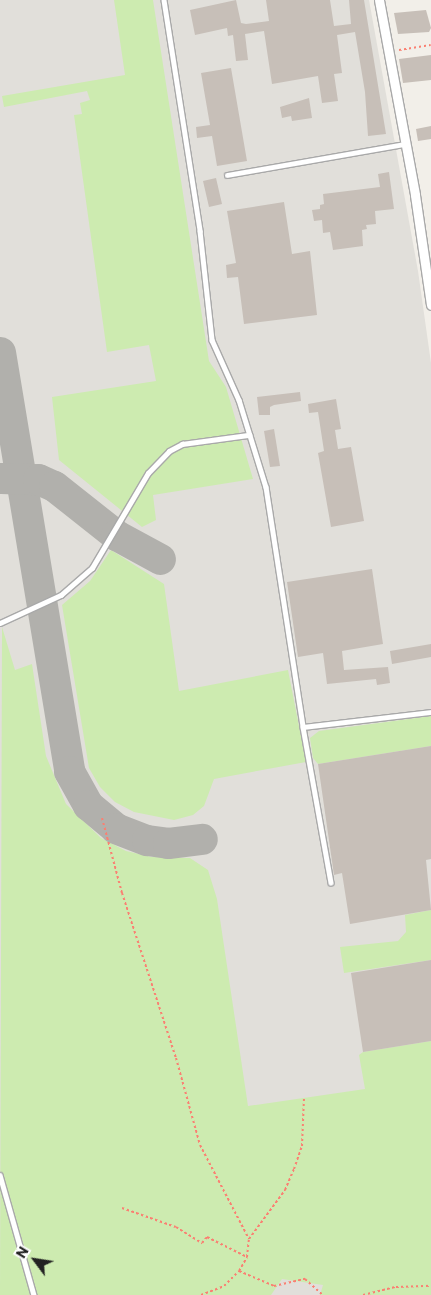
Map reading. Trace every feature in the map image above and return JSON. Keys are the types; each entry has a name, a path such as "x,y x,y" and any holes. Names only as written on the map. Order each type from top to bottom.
{"street":[{"path":"378,0 405,144 431,305"}],"lane":[{"path":"164,0 200,231 212,340 239,400 266,487 303,727 331,882"},
{"path":"227,175 405,144"},
{"path":"0,623 61,595 92,568 148,473 169,451 182,444 249,434"},
{"path":"303,727 431,712"},
{"path":"0,1175 34,1295"}],"path":[{"path":"388,51 431,45"},
{"path":"102,818 122,894 176,1058 200,1146 249,1239"},
{"path":"201,1295 224,1286 239,1271 247,1257 249,1239 284,1190 302,1146 304,1098"},
{"path":"122,1208 176,1227 202,1244 207,1237 247,1257"},
{"path":"239,1271 274,1286 305,1279 323,1295"},
{"path":"364,1295 396,1287 431,1286"}],"shaded area":[{"path":"0,0 369,0 418,271 431,363 431,1295 0,1295"}],"green space":[{"path":"114,0 153,0 209,361 226,387 253,479 153,495 156,520 142,527 59,460 52,397 156,381 149,345 107,352 74,115 82,114 80,103 90,100 87,91 4,107 2,96 125,75"},
{"path":"111,550 164,584 179,691 288,670 306,762 214,779 204,806 193,815 174,820 134,812 115,802 100,787 89,768 62,605 90,581"},
{"path":"2,627 15,670 32,664 46,756 66,804 101,838 126,851 152,857 190,858 208,870 217,899 248,1106 365,1089 359,1055 363,1052 431,1041 431,1295 320,1295 323,1285 282,1279 271,1295 0,1295"},
{"path":"431,716 431,746 318,764 313,758 310,738 319,731"},
{"path":"431,910 431,960 344,973 340,947 398,941 406,932 405,915"}],"building":[{"path":"236,0 241,23 246,24 269,21 266,0 330,0 334,26 351,24 349,0 364,0 386,134 368,136 365,92 355,32 337,35 342,73 334,74 338,101 322,103 318,76 272,84 264,31 245,34 248,60 236,61 233,35 228,36 227,28 195,35 190,10"},
{"path":"426,10 431,28 429,32 398,34 394,13"},
{"path":"431,55 431,80 403,83 399,59"},
{"path":"231,68 247,161 217,166 212,136 197,138 196,127 210,125 201,73"},
{"path":"309,98 312,118 292,121 291,116 282,118 280,107"},
{"path":"431,126 431,139 418,141 416,129"},
{"path":"389,172 394,209 375,211 376,224 366,225 367,229 362,230 363,246 333,250 330,232 323,233 322,220 314,221 312,210 320,209 320,205 324,204 323,194 380,187 378,174"},
{"path":"216,178 222,204 209,207 203,181"},
{"path":"284,202 292,254 310,251 317,315 244,324 238,277 227,278 226,265 236,263 227,211"},
{"path":"300,392 301,401 274,405 270,407 270,415 259,415 257,397"},
{"path":"336,399 341,429 335,430 338,449 351,447 364,521 331,527 318,453 324,451 318,412 309,413 308,404"},
{"path":"274,429 280,466 270,467 264,431"},
{"path":"372,569 383,644 342,651 344,670 388,667 390,683 377,685 376,679 327,684 323,653 298,657 287,582"},
{"path":"431,644 431,657 392,664 390,651"},
{"path":"431,746 431,859 426,860 431,910 350,924 342,873 334,875 318,764"},
{"path":"431,960 431,1041 363,1052 351,973"}],"taxiway":[{"path":"0,352 69,771 88,805 115,828 147,840 168,843 202,839"},
{"path":"1,478 38,479 54,486 116,535 160,559"}]}
